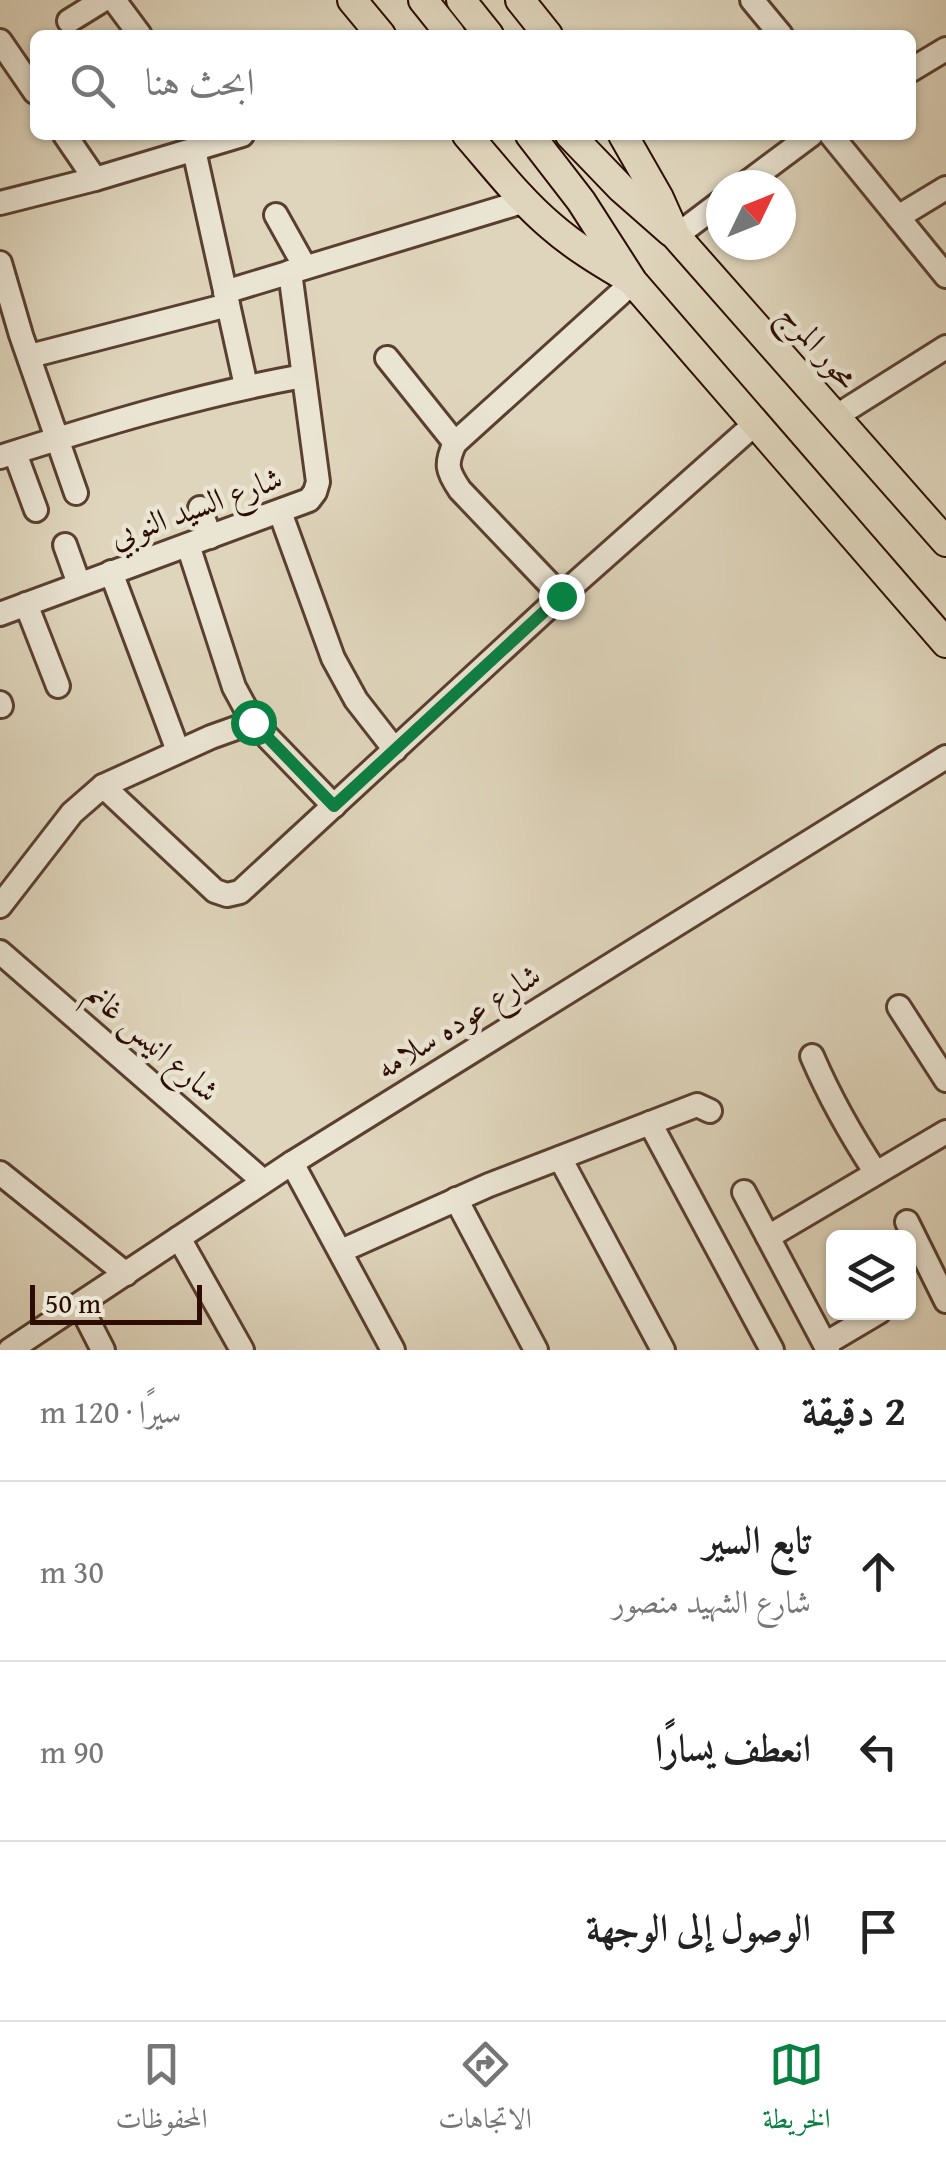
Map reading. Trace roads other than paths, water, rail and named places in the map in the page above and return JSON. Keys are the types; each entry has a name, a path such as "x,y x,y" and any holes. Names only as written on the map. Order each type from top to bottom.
{"main road":[{"path":"352,0 377,30"},
{"path":"423,0 446,30"},
{"path":"460,0 485,30"},
{"path":"520,0 544,30"},
{"path":"470,140 525,202 576,246 633,282"},
{"path":"534,140 581,201 633,282 946,642"},
{"path":"575,140 621,188 676,236"},
{"name":"محور المرج","path":"626,140 676,236 946,542"}],"street":[{"path":"69,22 103,0"},
{"path":"114,0 136,30"},
{"path":"752,0 777,30"},
{"path":"0,41 30,85"},
{"path":"916,67 946,48"},
{"path":"68,140 95,179"},
{"path":"764,170 803,140"},
{"path":"835,140 946,276"},
{"path":"0,203 95,179 207,143 226,299 246,386"},
{"path":"898,217 946,188"},
{"path":"17,345 226,299 298,269 525,202"},
{"path":"676,236 706,213"},
{"path":"276,215 298,269"},
{"path":"0,263 34,404 58,439 76,493"},
{"name":"شارع السيد النوبي","path":"0,614 309,500 318,482 303,376 298,269"},
{"path":"561,596 460,490 449,474 448,458 455,443 633,282"},
{"path":"836,417 946,346"},
{"path":"387,358 455,443"},
{"path":"36,510 8,455 161,407 303,376"},
{"path":"104,786 215,891 227,895 240,892 561,596 757,422"},
{"path":"200,508 199,541 234,687 253,722 334,806"},
{"path":"280,512 332,658 356,700 395,750"},
{"path":"65,546 79,584"},
{"path":"111,572 178,751"},
{"path":"26,604 58,686"},
{"path":"0,906 65,821 104,786 253,722"},
{"name":"شارع عوده سلامه","path":"10,1350 263,1181 946,757"},
{"name":"شارع انيس غانم","path":"0,952 263,1181"},
{"path":"900,1006 938,1051 946,1080"},
{"path":"812,1056 844,1123 876,1173"},
{"path":"340,1251 456,1199 697,1105 710,1111"},
{"path":"650,1123 772,1350"},
{"path":"768,1237 946,1132"},
{"path":"560,1158 663,1350"},
{"path":"292,1163 393,1350"},
{"path":"0,1173 126,1274"},
{"path":"744,1192 826,1347 867,1320"},
{"path":"456,1199 536,1350"},
{"path":"907,1222 946,1301"},
{"path":"179,1238 242,1350"},
{"path":"80,1305 104,1350"}]}
